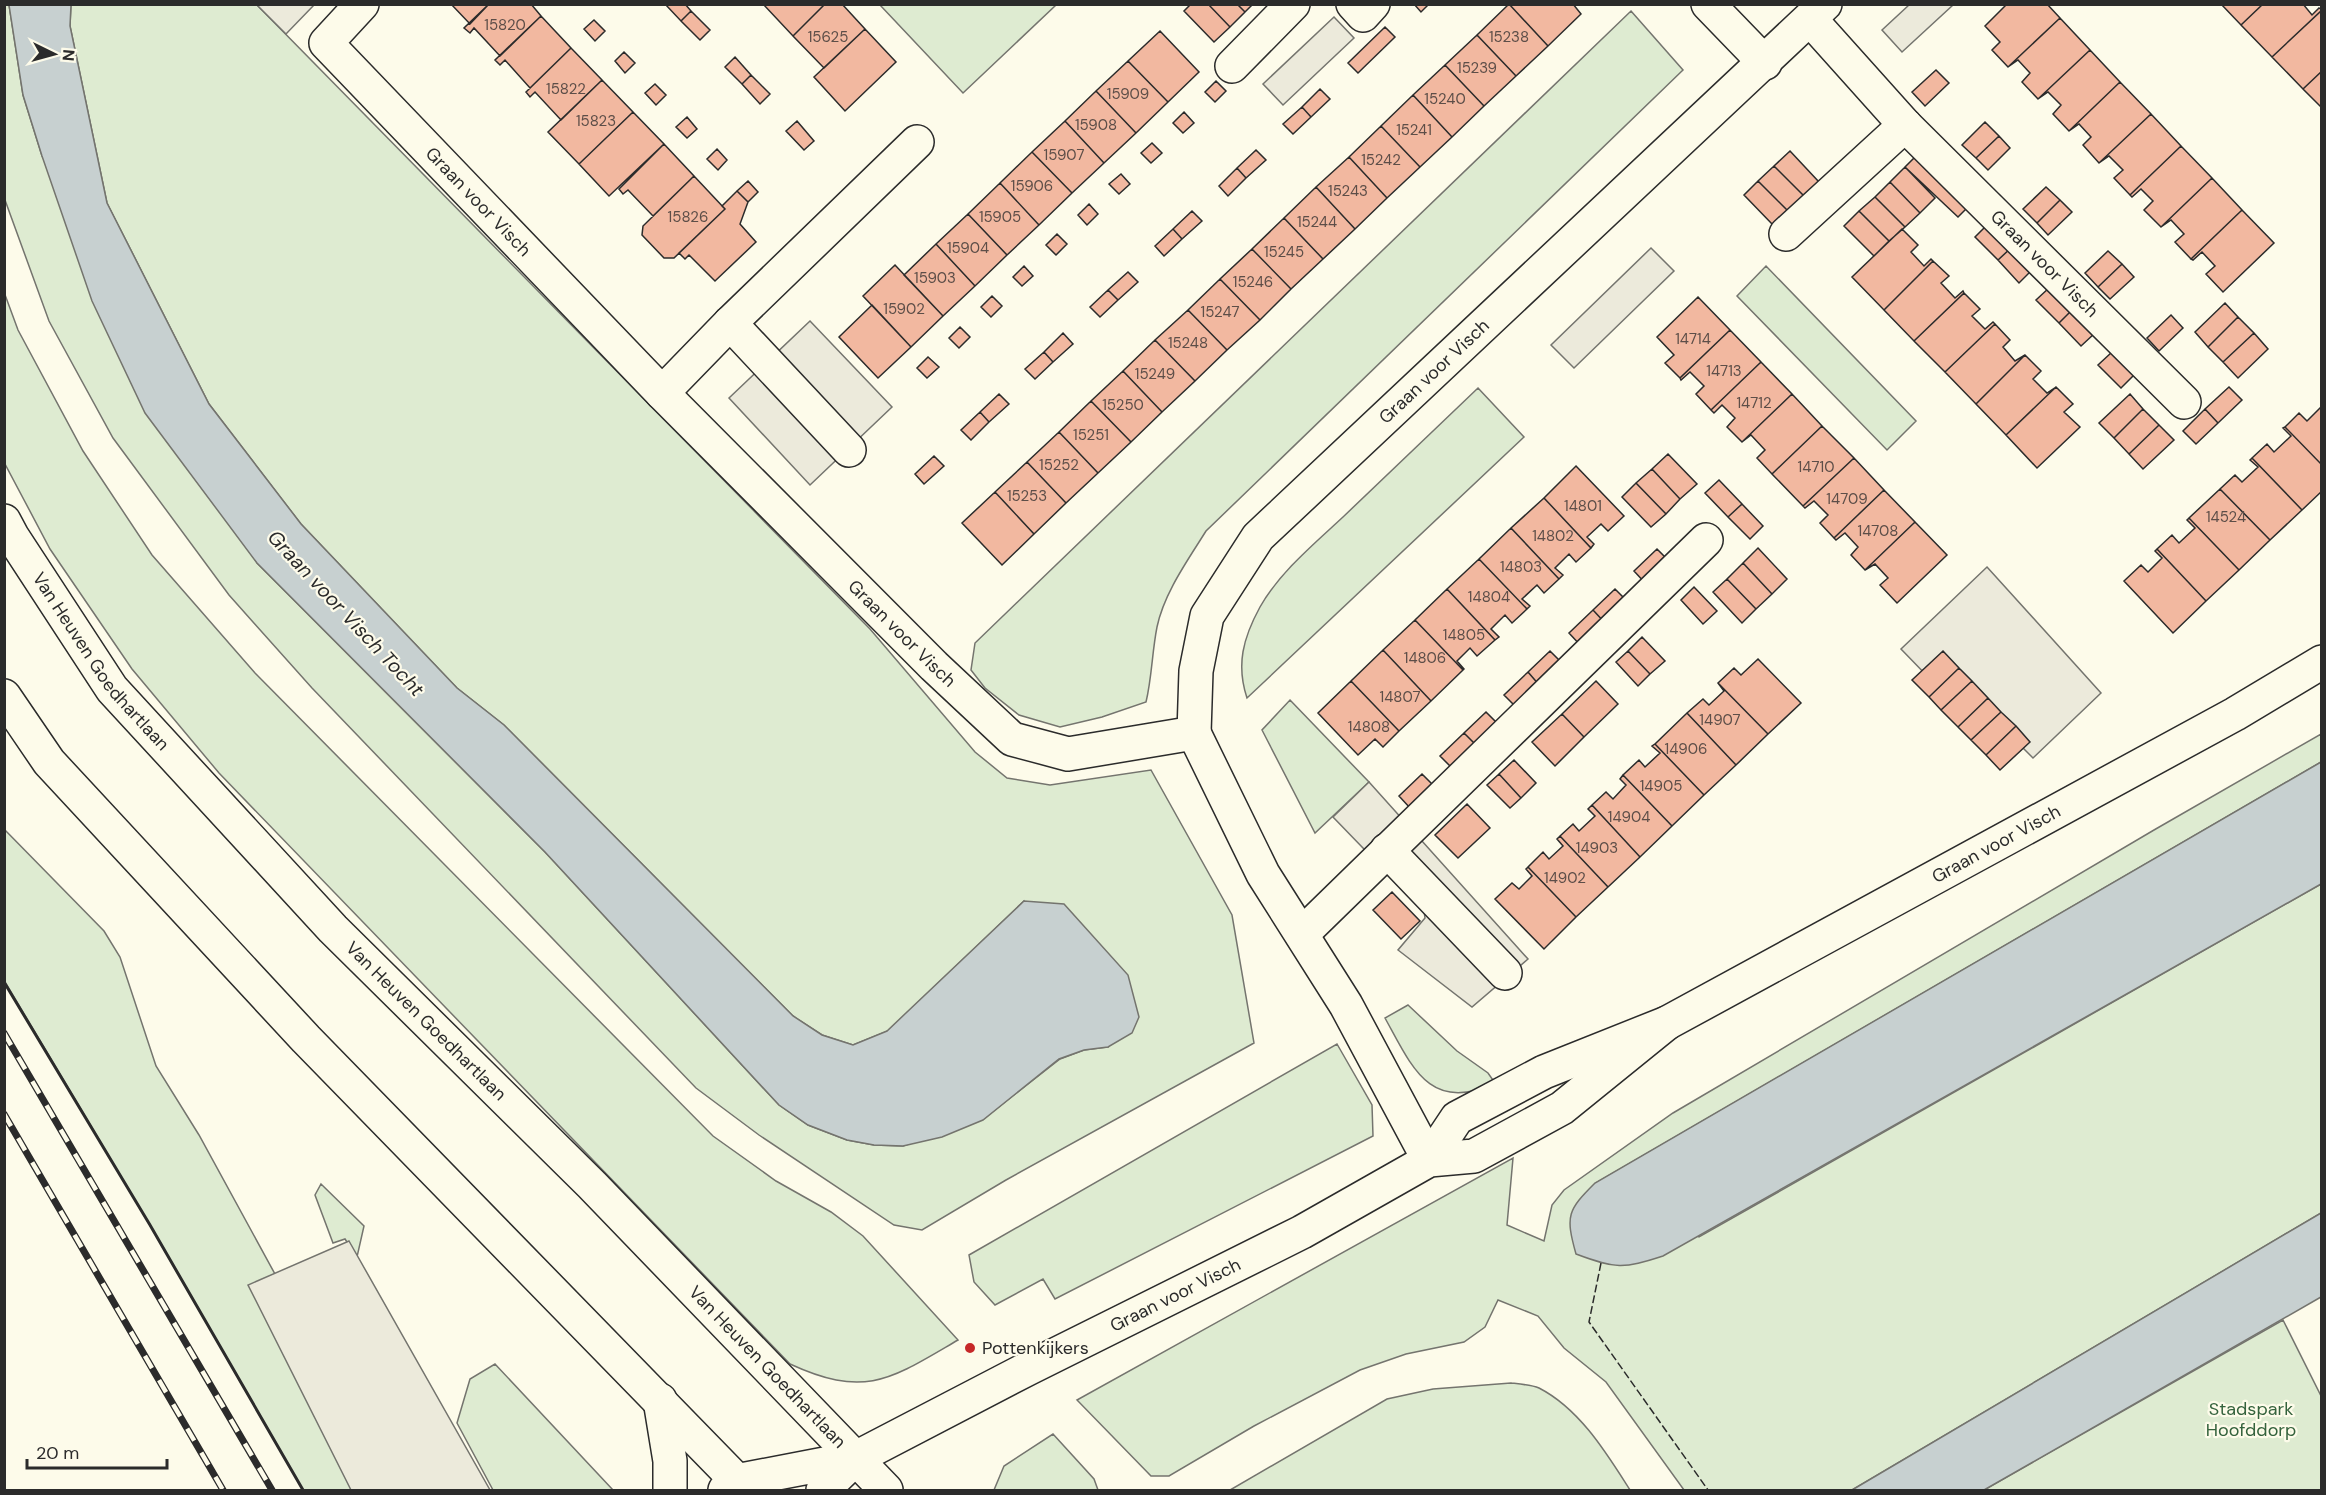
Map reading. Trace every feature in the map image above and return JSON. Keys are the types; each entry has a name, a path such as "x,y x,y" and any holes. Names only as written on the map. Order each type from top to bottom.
{"street":[{"path":"1232,66 1293,4"},
{"path":"1353,4 1363,15 1373,4"},
{"path":"1708,4 1765,63"},
{"name":"Graan voor Visch","path":"357,6 326,43 662,393 933,666 1012,739 1068,754 1194,733"},
{"name":"Graan voor Visch","path":"1429,1160 1346,1005 1263,874 1194,733 1196,671 1207,616 1258,537 1817,12 1905,125 2184,402"},
{"path":"1786,234 1905,125"},
{"path":"662,393 730,323 917,142"},
{"path":"730,323 849,450"},
{"name":"Van Heuven Goedhartlaan","path":"4,521 112,689 333,929 592,1185 886,1491"},
{"path":"1302,933 1706,540"},
{"name":"Graan voor Visch","path":"1429,1160 1457,1118 1544,1072 1667,1023 2224,720 2322,662"},
{"path":"4,696 49,762 306,1039 660,1400 736,1487"},
{"path":"1387,850 1505,973"},
{"name":"Graan voor Visch","path":"736,1487 856,1458 1029,1368 1302,1232 1429,1160 1474,1156 1531,1127 1562,1108 1667,1023"},
{"path":"660,1400 670,1461 670,1491"},
{"name":"Graan voor Visch","path":"823,1491 856,1458"}],"green space":[{"path":"4,5 9,5 23,95 42,156 257,563 545,852 779,1105 808,1125 847,1140 874,1145 903,1146 983,1119 1060,1059 1084,1050 1108,1047 1024,901 888,1031 853,1045 822,1035 793,1016 504,725 457,688 301,524 209,404 107,203 70,26 71,5 257,5 870,629 975,752 1007,778 1050,785 1151,770 1232,915 1254,1043 1006,1180 922,1230 894,1225 759,1135 696,1088 312,688 229,595 113,438 49,321 5,200"},
{"path":"880,5 1056,5 963,93"},
{"path":"1631,11 1683,70 1206,531 1177,577 1160,614 1146,702 1102,717 1060,727 1019,715 985,688 971,670 975,643"},
{"path":"1766,266 1916,421 1887,450 1737,296"},
{"path":"4,292 18,330 83,451 152,555 255,673 713,1136 776,1181 831,1212 863,1236 958,1340 914,1365 877,1380 859,1382 839,1380 816,1375 790,1364 219,773 132,669 50,549 5,464"},
{"path":"1478,388 1524,437 1247,698 1242,674 1243,652 1254,618 1268,594 1298,559"},
{"path":"1290,700 1369,782 1315,833 1262,730"},
{"path":"2321,734 2321,762 1596,1183 1699,1237 2321,884 2321,1213 1852,1490 1684,1490 1606,1382 1564,1348 1538,1316 1498,1300 1485,1327 1464,1342 1406,1354 1360,1370 1254,1426 1169,1476 1151,1476 1077,1400 1513,1158 1507,1225 1544,1241 1552,1205 1564,1190 1673,1113"},
{"path":"4,829 104,931 120,957 156,1066 199,1135 393,1490 303,1490 150,1225 5,982"},
{"path":"1408,1005 1457,1051 1488,1073 1495,1083 1473,1091 1454,1093 1439,1089 1426,1080 1404,1053 1385,1018"},
{"path":"1337,1044 1372,1105 1373,1136 1055,1299 1043,1279 995,1305 974,1282 969,1255"},
{"path":"321,1184 364,1226 357,1257 345,1239 333,1243 315,1195"},
{"name":"Stadspark Hoofddorp","path":"2283,1320 2321,1396 2321,1490 1984,1490"},
{"path":"495,1364 613,1490 493,1490 457,1423 470,1379"},
{"path":"1511,1383 1539,1388 1567,1408 1591,1433 1630,1490 1230,1490 1387,1399 1433,1389"},
{"path":"1053,1434 1094,1479 1098,1490 994,1490 1004,1466"}],"shaded area":[{"path":"257,5 314,5 286,34"},
{"path":"1909,5 1953,5 1902,52 1882,30"},
{"path":"1334,17 1354,38 1283,105 1263,84"},
{"path":"1651,248 1674,271 1574,368 1551,345"},
{"path":"810,321 892,407 810,485 729,398"},
{"path":"1987,567 2101,693 2033,758 1943,668 1931,680 1901,649"},
{"path":"1369,782 1528,959 1472,1007 1398,950 1425,918 1424,911 1333,817"},
{"path":"349,1241 490,1490 351,1490 248,1285"}],"water":[{"name":"Graan voor Visch Tocht","path":"9,5 71,5 70,26 107,203 209,404 301,524 457,688 504,725 793,1016 822,1035 853,1045 887,1031 1024,901 1064,904 1128,975 1139,1017 1132,1033 1108,1047 1084,1050 1059,1059 983,1120 942,1137 903,1146 874,1145 847,1140 808,1125 779,1105 545,852 257,563 145,413 92,301 42,156 23,95"},
{"path":"2321,762 2321,884 1663,1256 1620,1266 1576,1254 1570,1222 1571,1214 1579,1200 1595,1183"},
{"path":"2321,1213 2321,1297 1984,1490 1852,1490"}],"building":[{"path":"451,4 489,4 470,24"},
{"path":"489,4 531,4 541,16 500,56 474,28 470,33 464,28"},
{"path":"665,4 685,4 691,11 681,21"},
{"path":"763,4 825,4 793,36"},
{"path":"825,4 842,4 865,29 824,68 793,36"},
{"path":"1191,4 1208,4 1230,27 1214,42 1184,11"},
{"path":"1208,4 1237,4 1245,12 1230,27"},
{"path":"1237,4 1253,4 1245,12"},
{"path":"1414,4 1429,4 1421,12"},
{"path":"1509,4 1573,4 1581,14 1548,46"},
{"path":"1509,4 1548,46 1516,76 1477,35"},
{"path":"2007,4 2047,4 2060,18 2008,67 1992,50 2000,42 1985,26"},
{"path":"2221,4 2263,4 2241,25"},
{"path":"2263,4 2303,4 2312,15 2319,8 2322,10 2272,57 2241,25"},
{"path":"2322,10 2322,71 2303,89 2272,57"},
{"path":"691,11 710,30 700,40 681,21"},
{"path":"541,16 571,48 530,88 505,60 500,65 495,60"},
{"path":"2060,18 2090,50 2038,99 2022,82 2030,73 2018,60 2008,67"},
{"path":"594,20 605,31 595,41 584,29"},
{"path":"1385,27 1395,37 1358,73 1348,63"},
{"path":"865,29 896,62 845,111 814,77"},
{"path":"1160,31 1199,72 1168,102 1128,61"},
{"path":"1477,35 1516,76 1484,106 1445,65"},
{"path":"571,48 602,80 561,120 535,92 530,97 526,92"},
{"path":"2090,50 2120,82 2069,131 2053,114 2061,105 2048,92 2038,99"},
{"path":"624,52 635,63 625,73 615,61"},
{"path":"735,57 751,75 742,84 725,67"},
{"path":"1128,61 1168,102 1136,133 1096,91"},
{"path":"1445,65 1484,106 1452,137 1413,95"},
{"path":"1936,70 1949,83 1925,106 1912,92"},
{"path":"2322,71 2322,108 2303,89"},
{"path":"751,75 770,94 760,104 742,84"},
{"path":"602,80 633,112 579,164 548,132"},
{"path":"1216,81 1226,91 1215,102 1205,92"},
{"path":"2120,82 2151,114 2099,163 2083,145 2091,137 2079,124 2069,131"},
{"path":"655,84 666,95 656,105 645,93"},
{"path":"1320,89 1330,99 1311,117 1302,107"},
{"path":"1096,91 1136,133 1104,163 1065,121"},
{"path":"1413,95 1452,137 1420,167 1381,126"},
{"path":"1302,107 1311,117 1293,134 1283,124"},
{"path":"633,112 664,144 609,196 579,164"},
{"path":"1184,112 1194,123 1183,133 1173,123"},
{"path":"2151,114 2181,146 2130,195 2114,178 2123,170 2109,156 2099,163"},
{"path":"687,117 697,129 687,138 676,127"},
{"path":"797,121 814,141 804,150 786,131"},
{"path":"1065,121 1104,163 1072,193 1032,152"},
{"path":"1985,122 1999,136 1976,158 1962,145"},
{"path":"1381,126 1420,167 1387,198 1349,157"},
{"path":"1999,136 2010,148 1988,170 1976,158"},
{"path":"1152,143 1162,153 1151,163 1141,153"},
{"path":"664,144 694,176 653,216 628,190 623,194 619,189"},
{"path":"2181,146 2212,178 2161,227 2144,210 2153,201 2141,189 2132,197 2130,195"},
{"path":"717,149 727,160 718,170 707,159"},
{"path":"1256,150 1266,160 1246,178 1237,168"},
{"path":"1790,151 1819,182 1804,196 1774,166"},
{"path":"1032,152 1072,193 1039,225 1000,183"},
{"path":"1919,153 1971,204 1958,217 1905,167"},
{"path":"1349,157 1387,198 1355,229 1316,187"},
{"path":"1774,166 1804,196 1788,211 1758,181"},
{"path":"1905,167 1935,198 1920,213 1890,182"},
{"path":"1237,168 1246,178 1228,196 1219,186"},
{"path":"1121,174 1130,184 1119,194 1109,184"},
{"path":"694,176 725,209 674,258 664,258 642,235 643,226"},
{"path":"2212,178 2242,210 2191,259 2175,242 2184,234 2171,220 2161,227"},
{"path":"748,181 758,192 748,202 737,191"},
{"path":"1758,181 1788,211 1773,225 1744,195"},
{"path":"1890,182 1920,213 1905,227 1875,197"},
{"path":"1000,183 1039,225 1007,255 968,214"},
{"path":"1316,187 1355,229 1323,259 1284,218"},
{"path":"2046,187 2060,200 2037,223 2023,209"},
{"path":"737,191 748,202 740,224 756,242 715,281 689,255 685,259 679,253 725,209 722,206"},
{"path":"1875,197 1905,227 1889,241 1859,211"},
{"path":"2060,200 2072,212 2048,235 2037,223"},
{"path":"1089,204 1098,214 1087,225 1078,215"},
{"path":"2242,210 2274,243 2223,292 2206,274 2215,266 2202,252 2193,260 2191,259"},
{"path":"1192,211 1202,221 1182,239 1173,229"},
{"path":"1859,211 1889,241 1874,256 1844,226"},
{"path":"968,214 1007,255 975,286 936,244"},
{"path":"1284,218 1323,259 1291,289 1252,249"},
{"path":"1989,223 2012,247 1998,260 1975,237"},
{"path":"1173,229 1182,239 1164,256 1155,246"},
{"path":"1902,229 1918,245 1911,252 1924,266 1931,259 1933,261 1884,310 1852,277"},
{"path":"1057,234 1067,244 1056,255 1046,245"},
{"path":"936,244 975,286 943,316 904,275"},
{"path":"2012,247 2033,269 2019,283 1998,260"},
{"path":"1252,249 1291,289 1260,320 1220,279"},
{"path":"2108,251 2122,264 2098,287 2085,273"},
{"path":"1933,261 1949,276 1941,283 1955,298 1963,291 1964,293 1914,341 1884,310"},
{"path":"2122,264 2134,277 2110,299 2098,287"},
{"path":"895,265 943,316 911,347 863,296"},
{"path":"1024,266 1033,276 1022,286 1013,277"},
{"path":"1128,272 1138,282 1118,300 1108,290"},
{"path":"1220,279 1260,320 1227,350 1188,310"},
{"path":"2050,287 2072,310 2059,323 2036,300"},
{"path":"1108,290 1118,300 1100,317 1090,307"},
{"path":"1964,293 1980,309 1972,316 1985,329 1993,322 1995,324 1945,372 1914,341"},
{"path":"992,296 1002,306 991,317 981,307"},
{"path":"1698,297 1730,330 1680,378 1665,363 1674,355 1657,337"},
{"path":"2225,303 2238,317 2208,347 2195,332"},
{"path":"872,305 911,347 878,378 839,337"},
{"path":"1188,310 1227,350 1195,381 1155,340"},
{"path":"2072,310 2095,333 2081,346 2059,323"},
{"path":"2171,315 2183,328 2159,351 2147,338"},
{"path":"2238,317 2254,333 2223,362 2208,347"},
{"path":"1995,324 2010,340 2003,347 2015,361 2025,355 1976,404 1945,372"},
{"path":"960,327 970,337 959,348 949,338"},
{"path":"1730,330 1761,362 1711,410 1696,394 1704,386 1690,372 1681,380 1680,378"},
{"path":"1063,333 1073,344 1053,362 1044,352"},
{"path":"2254,333 2268,349 2238,378 2223,362"},
{"path":"1155,340 1195,381 1162,412 1123,371"},
{"path":"1044,352 1053,362 1035,379 1025,369"},
{"path":"2112,352 2134,375 2121,388 2098,365"},
{"path":"2025,355 2041,371 2033,379 2047,393 2056,387 2006,435 1976,404"},
{"path":"928,357 939,367 927,378 917,368"},
{"path":"1761,362 1792,394 1742,442 1727,427 1735,418 1722,405 1714,413 1711,410"},
{"path":"1123,371 1162,412 1131,442 1091,401"},
{"path":"2056,387 2073,404 2064,412 2080,427 2037,468 2006,435"},
{"path":"2229,387 2242,400 2218,423 2205,409"},
{"path":"999,394 1009,404 989,422 980,412"},
{"path":"1792,394 1822,426 1772,474 1757,458 1765,450 1751,435 1742,442"},
{"path":"2130,394 2143,409 2114,438 2099,423"},
{"path":"1091,401 1131,442 1098,473 1059,432"},
{"path":"2322,406 2322,465 2285,427 2299,413 2307,421"},
{"path":"2143,409 2159,425 2129,454 2114,438"},
{"path":"2205,409 2218,423 2196,444 2183,431"},
{"path":"980,412 989,422 971,440 961,430"},
{"path":"2159,425 2174,440 2143,469 2129,454"},
{"path":"1822,426 1854,458 1803,506 1772,474"},
{"path":"2285,427 2322,465 2322,491 2302,510 2252,458 2267,444 2274,452 2291,436 2283,428"},
{"path":"1059,432 1098,473 1066,503 1027,462"},
{"path":"1668,454 1697,484 1680,499 1652,469"},
{"path":"934,456 944,466 924,484 915,474"},
{"path":"1854,458 1884,490 1834,538 1820,523 1828,515 1814,501 1805,508 1803,506"},
{"path":"2252,458 2302,510 2270,540 2220,489 2235,475 2242,482 2258,467 2250,460"},
{"path":"1027,462 1066,503 1034,534 995,492"},
{"path":"1576,466 1624,516 1608,531 1601,524 1587,537 1594,544 1591,548 1544,498"},
{"path":"1652,469 1680,499 1666,514 1636,483"},
{"path":"1719,480 1742,504 1728,517 1705,493"},
{"path":"1636,483 1666,514 1651,527 1622,497"},
{"path":"2220,489 2270,540 2239,570 2189,518"},
{"path":"1884,490 1915,522 1865,570 1851,555 1858,547 1845,533 1836,540 1834,538"},
{"path":"995,492 1034,534 1002,565 962,523"},
{"path":"1544,498 1591,548 1576,562 1569,554 1555,568 1563,575 1559,579 1511,528"},
{"path":"1742,504 1763,526 1750,539 1728,517"},
{"path":"2189,518 2239,570 2206,601 2157,549 2172,535 2179,543 2195,528 2187,520"},
{"path":"1915,522 1947,555 1897,603 1880,585 1888,578 1875,564 1865,570"},
{"path":"1511,528 1559,579 1544,593 1537,585 1522,599 1530,606 1527,609 1479,559"},
{"path":"1758,548 1787,579 1772,594 1743,563"},
{"path":"1657,549 1670,562 1647,585 1634,571"},
{"path":"2157,549 2206,601 2173,633 2124,581 2141,565 2148,572 2162,558 2155,551"},
{"path":"1479,559 1527,609 1512,623 1505,615 1491,629 1499,637 1495,640 1447,589"},
{"path":"1743,563 1772,594 1756,609 1727,579"},
{"path":"1727,579 1756,609 1742,623 1713,592"},
{"path":"1694,587 1717,611 1703,624 1681,600"},
{"path":"1447,589 1495,640 1477,656 1470,648 1457,661 1463,670 1415,620"},
{"path":"1615,589 1628,602 1606,624 1593,610"},
{"path":"1593,610 1606,624 1582,647 1569,633"},
{"path":"1415,620 1463,670 1431,701 1383,650"},
{"path":"1642,637 1665,661 1650,674 1628,651"},
{"path":"1383,650 1431,701 1399,731 1351,681"},
{"path":"1550,651 1563,664 1540,686 1528,672"},
{"path":"1628,651 1650,674 1638,686 1616,662"},
{"path":"1943,651 1959,668 1929,697 1912,680"},
{"path":"1758,659 1801,703 1768,734 1718,683 1734,668 1741,675"},
{"path":"1959,668 1972,681 1941,710 1929,697"},
{"path":"1528,672 1540,686 1517,708 1504,695"},
{"path":"1351,681 1399,731 1383,747 1375,739 1358,755 1318,713"},
{"path":"1596,681 1618,704 1584,737 1562,714"},
{"path":"1972,681 1988,698 1958,727 1941,710"},
{"path":"1718,683 1768,734 1736,765 1687,713 1703,699 1709,705 1724,691"},
{"path":"1988,698 2001,712 1971,740 1958,727"},
{"path":"1486,712 1499,725 1477,746 1464,733"},
{"path":"2001,712 2016,726 1986,755 1971,740"},
{"path":"1687,713 1736,765 1704,795 1655,744"},
{"path":"1562,714 1584,737 1555,766 1532,742"},
{"path":"2016,726 2030,742 2000,770 1986,755"},
{"path":"1464,733 1477,746 1453,769 1440,756"},
{"path":"1655,744 1704,795 1672,826 1623,775 1639,760 1645,767 1660,753 1652,746"},
{"path":"1514,760 1536,783 1521,798 1499,774"},
{"path":"1422,774 1435,787 1411,809 1399,796"},
{"path":"1499,774 1521,798 1510,808 1487,785"},
{"path":"1623,775 1672,826 1640,857 1592,805 1606,792 1613,799 1626,785 1620,779"},
{"path":"1467,804 1490,828 1458,858 1435,835"},
{"path":"1592,805 1640,857 1608,887 1560,836 1573,824 1579,831 1595,816 1588,809"},
{"path":"1560,836 1608,887 1576,917 1528,867 1543,852 1549,859 1563,846 1557,839"},
{"path":"1528,867 1576,917 1544,949 1495,899 1512,883 1519,889 1532,876 1526,869"},
{"path":"1392,892 1420,921 1401,939 1373,910"}],"railway":[{"path":"4,1033 272,1490"},
{"path":"4,1114 223,1490"}],"fence":[{"path":"1601,1263 1589,1322 1708,1490"}],"wall":[{"path":"4,982 150,1225 303,1490"}],"place":[{"name":"Pottenkijkers","path":"970,1348"}]}
